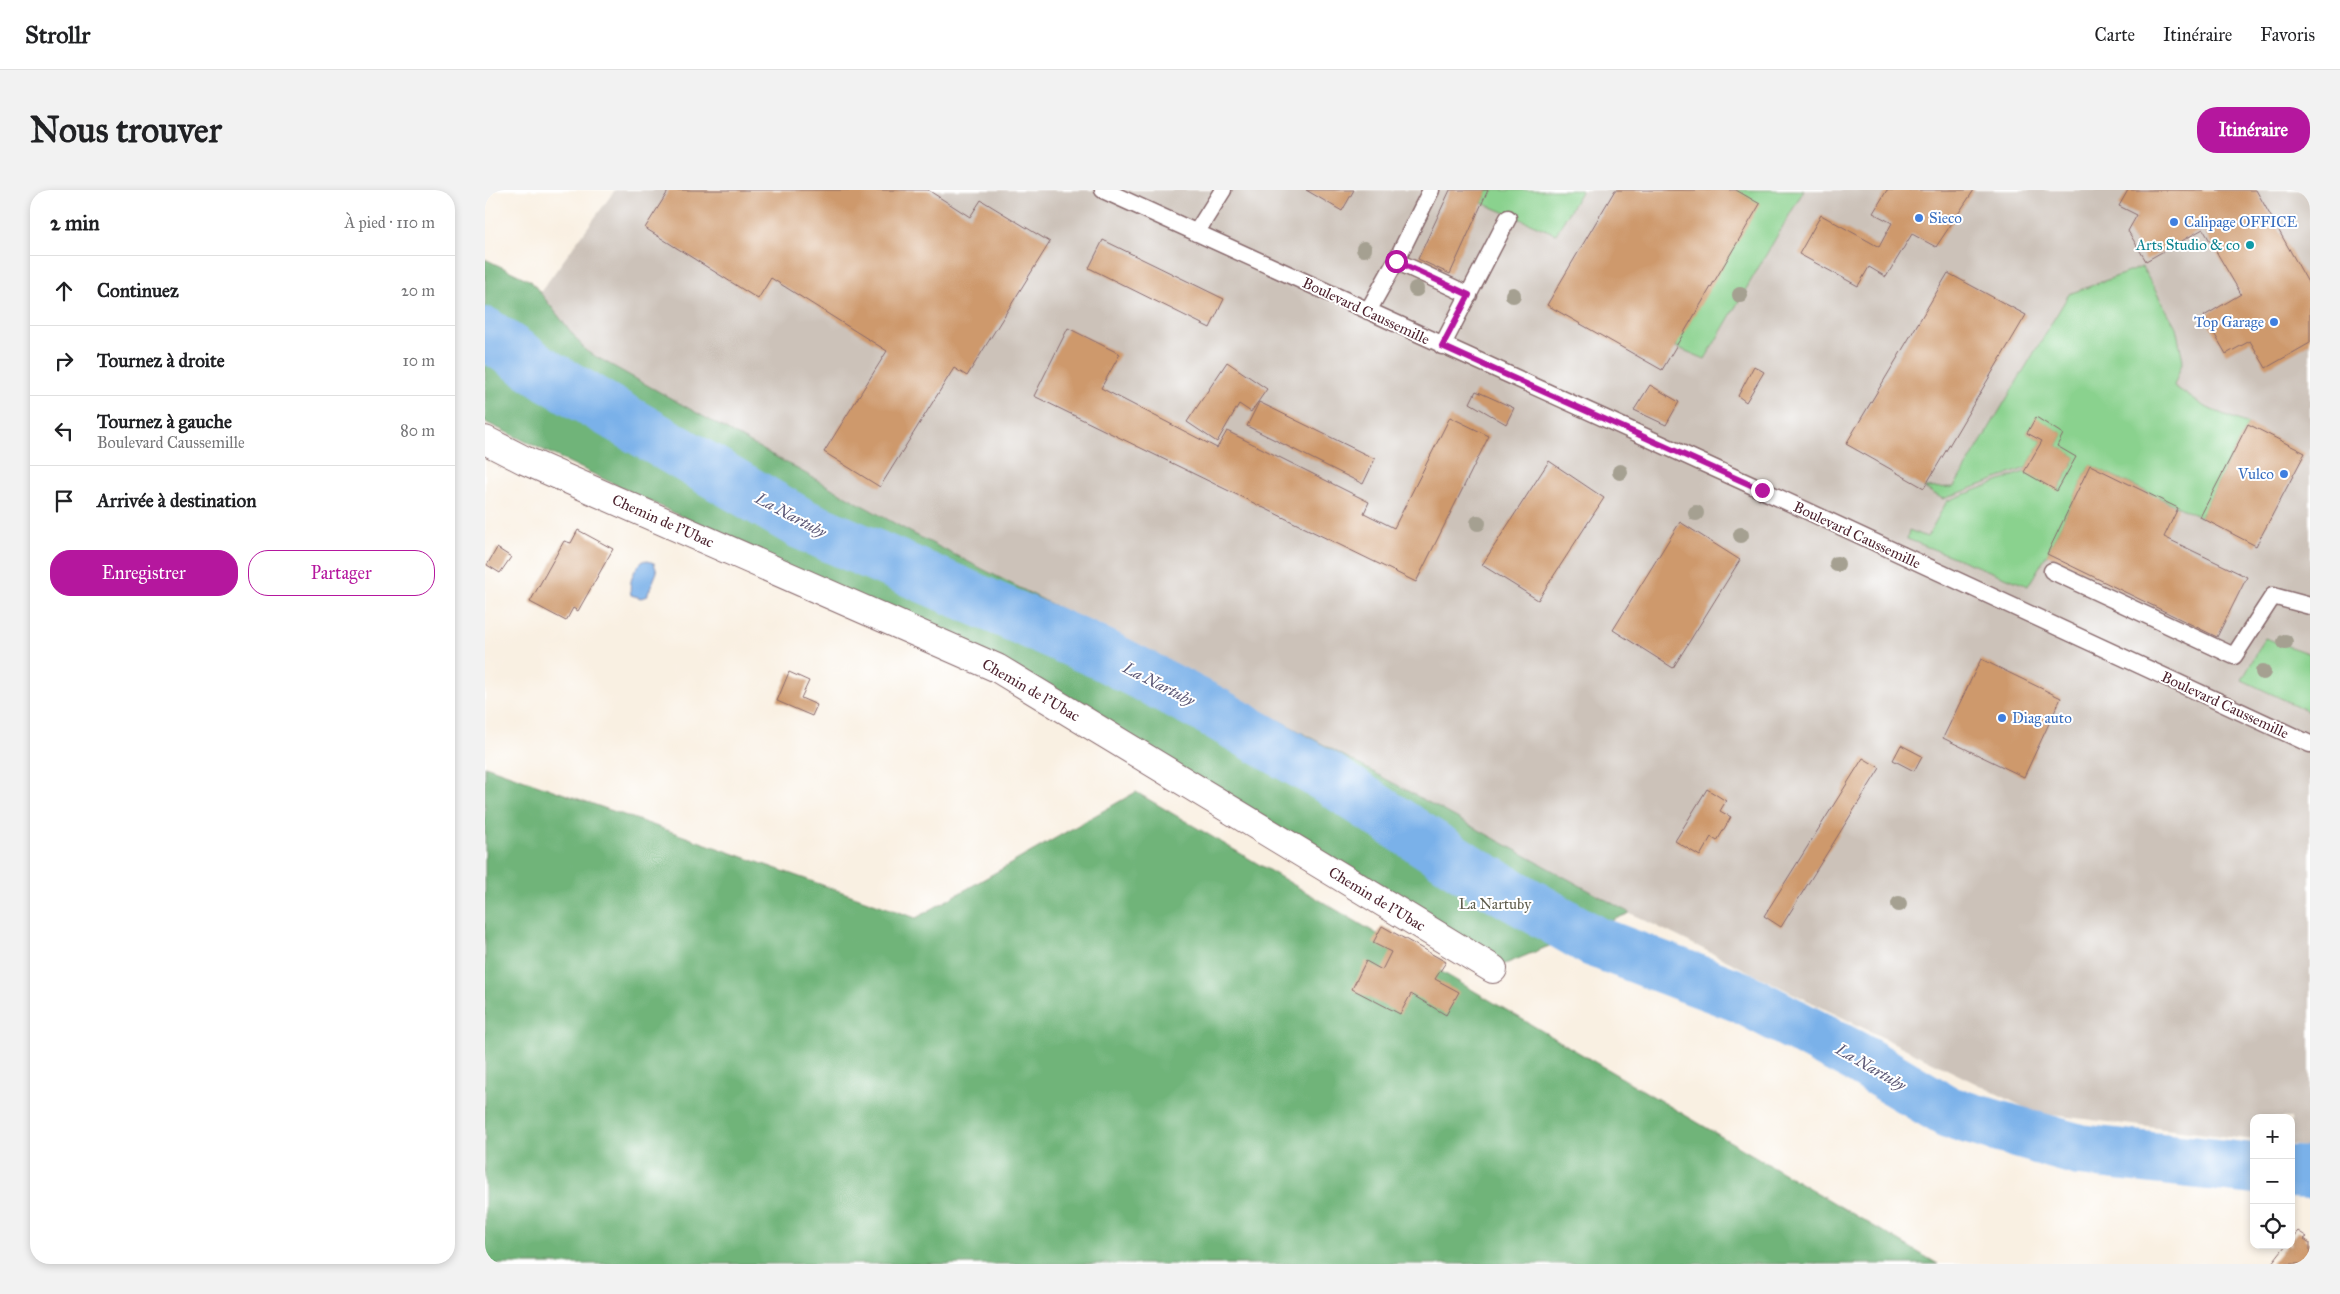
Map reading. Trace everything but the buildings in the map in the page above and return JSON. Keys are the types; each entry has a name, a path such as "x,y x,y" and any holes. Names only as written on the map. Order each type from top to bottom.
{"street":[{"name":"Chemin de l'Ubac","path":"485,440 524,460 997,668 1493,969"}],"lane":[{"name":"Boulevard Caussemille","path":"1103,190 1753,486 2310,744"},
{"path":"1196,233 1223,190"},
{"path":"1367,311 1396,261 1431,190"},
{"path":"1442,346 1508,218"},
{"path":"1396,261 1469,295"},
{"path":"2052,571 2234,656 2273,596 2310,606"}],"shaded area":[{"path":"615,190 2310,190 2310,1148 2295,1146 2295,1114 2250,1114 2250,1140 2036,1113 1630,913 1284,723 886,535 525,313"}],"green space":[{"path":"1488,190 1582,190 1556,234 1482,203"},
{"path":"1736,190 1804,190 1705,359 1676,347"},
{"name":"La Nartuby","path":"485,259 531,281 586,351 912,533 1284,723 1630,913 1493,969 1007,673 485,422"},
{"path":"2142,267 2176,327 2183,360 2174,386 2205,407 2248,424 2200,517 2090,465 2047,554 2028,586 1907,539 1909,530 1927,537 1947,501 2024,472 2058,490 2076,457 2057,446 2063,434 2036,418 2027,433 2042,441 2026,468 1943,499 1924,488 1954,487 2069,294"},
{"path":"2265,638 2310,654 2310,712 2242,680"},
{"path":"485,766 916,918 1136,792 1938,1264 485,1264"}],"water":[{"path":"645,560 654,563 657,572 647,596 641,598 631,595 630,585 638,566"}],"waterway":[{"name":"La Nartuby","path":"485,333 549,376 802,524 1104,655 1210,710 1325,776 1466,868 1593,941 1741,997 1859,1059 1948,1112 2079,1150 2250,1169"},
{"name":"La Nartuby","path":"2295,1172 2310,1173"}],"place":[{"name":"Sieco","path":"1919,218"},
{"name":"Calipage OFFICE","path":"2174,222"},
{"name":"Arts Studio & co","path":"2250,245"},
{"name":"Top Garage","path":"2274,322"},
{"name":"Vulco","path":"2284,474"},
{"name":"Diag auto","path":"2002,718"}],"route":[{"path":"1396,261 1469,295 1442,346 1762,490"}]}
